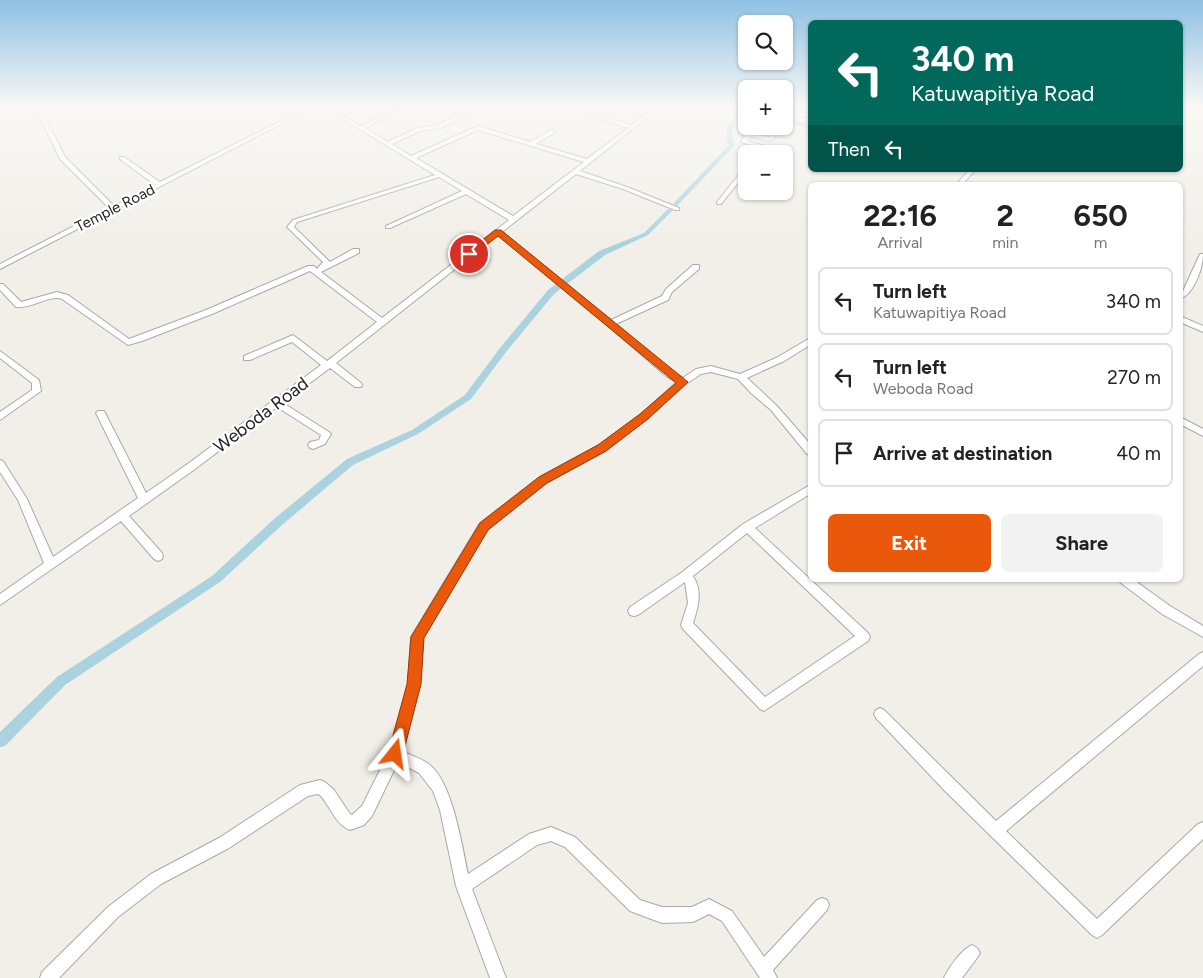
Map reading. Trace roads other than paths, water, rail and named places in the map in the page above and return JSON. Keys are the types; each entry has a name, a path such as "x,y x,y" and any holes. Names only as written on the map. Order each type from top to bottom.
{"street":[{"path":"59,153 62,158 112,209"},
{"name":"Temple Road","path":"0,267 223,153"},
{"path":"402,153 513,219"},
{"path":"411,158 423,153"},
{"path":"559,153 587,161"},
{"name":"Weboda Road","path":"0,600 144,499 329,365 598,153"},
{"path":"122,158 160,185"},
{"path":"574,171 625,188 677,209"},
{"path":"962,182 970,172"},
{"path":"319,270 327,262 290,228 295,221 440,175"},
{"path":"719,203 738,179"},
{"path":"388,226 467,191"},
{"path":"498,232 610,323 669,374 683,382"},
{"path":"319,270 356,251"},
{"path":"1183,294 1201,265 1203,256"},
{"path":"610,323 666,298 669,291 696,267"},
{"path":"0,286 19,305 28,304 57,294 65,297 128,342 139,340 209,312 312,268 319,270 383,323"},
{"path":"1183,320 1203,329"},
{"path":"247,358 293,338 358,385"},
{"path":"740,377 781,359 808,342"},
{"path":"0,354 36,382 37,391 0,417"},
{"path":"48,978 113,912 156,879 224,843 305,790 320,787 328,792 340,816 350,823 359,820 367,811 395,754 414,684 417,637 484,526 543,480 602,448 644,416 683,382 699,372 711,369 740,377 774,408 808,449"},
{"path":"277,403 326,434 322,442 313,445"},
{"path":"102,413 144,499"},
{"path":"1183,422 1203,432"},
{"path":"0,464 22,499 50,564"},
{"path":"634,611 685,576 747,527 808,489"},
{"path":"122,514 158,556"},
{"path":"685,576 690,580 694,602 687,625 764,705 864,637 747,527"},
{"path":"1128,582 1166,610 1203,632"},
{"path":"996,830 1203,658"},
{"path":"880,714 950,786 1097,930 1203,829"},
{"path":"395,754 424,768 438,787 447,810 463,886 498,978"},
{"path":"463,886 534,839 551,834 570,842 635,906 662,915 692,914 710,906 727,916 766,974 822,905"},
{"path":"952,978 972,953"}],"waterway":[{"path":"675,205 725,153"},
{"path":"0,741 61,681 216,579 278,522 350,462 415,432 468,397 503,350 551,292 602,253 646,234 670,210"}]}
